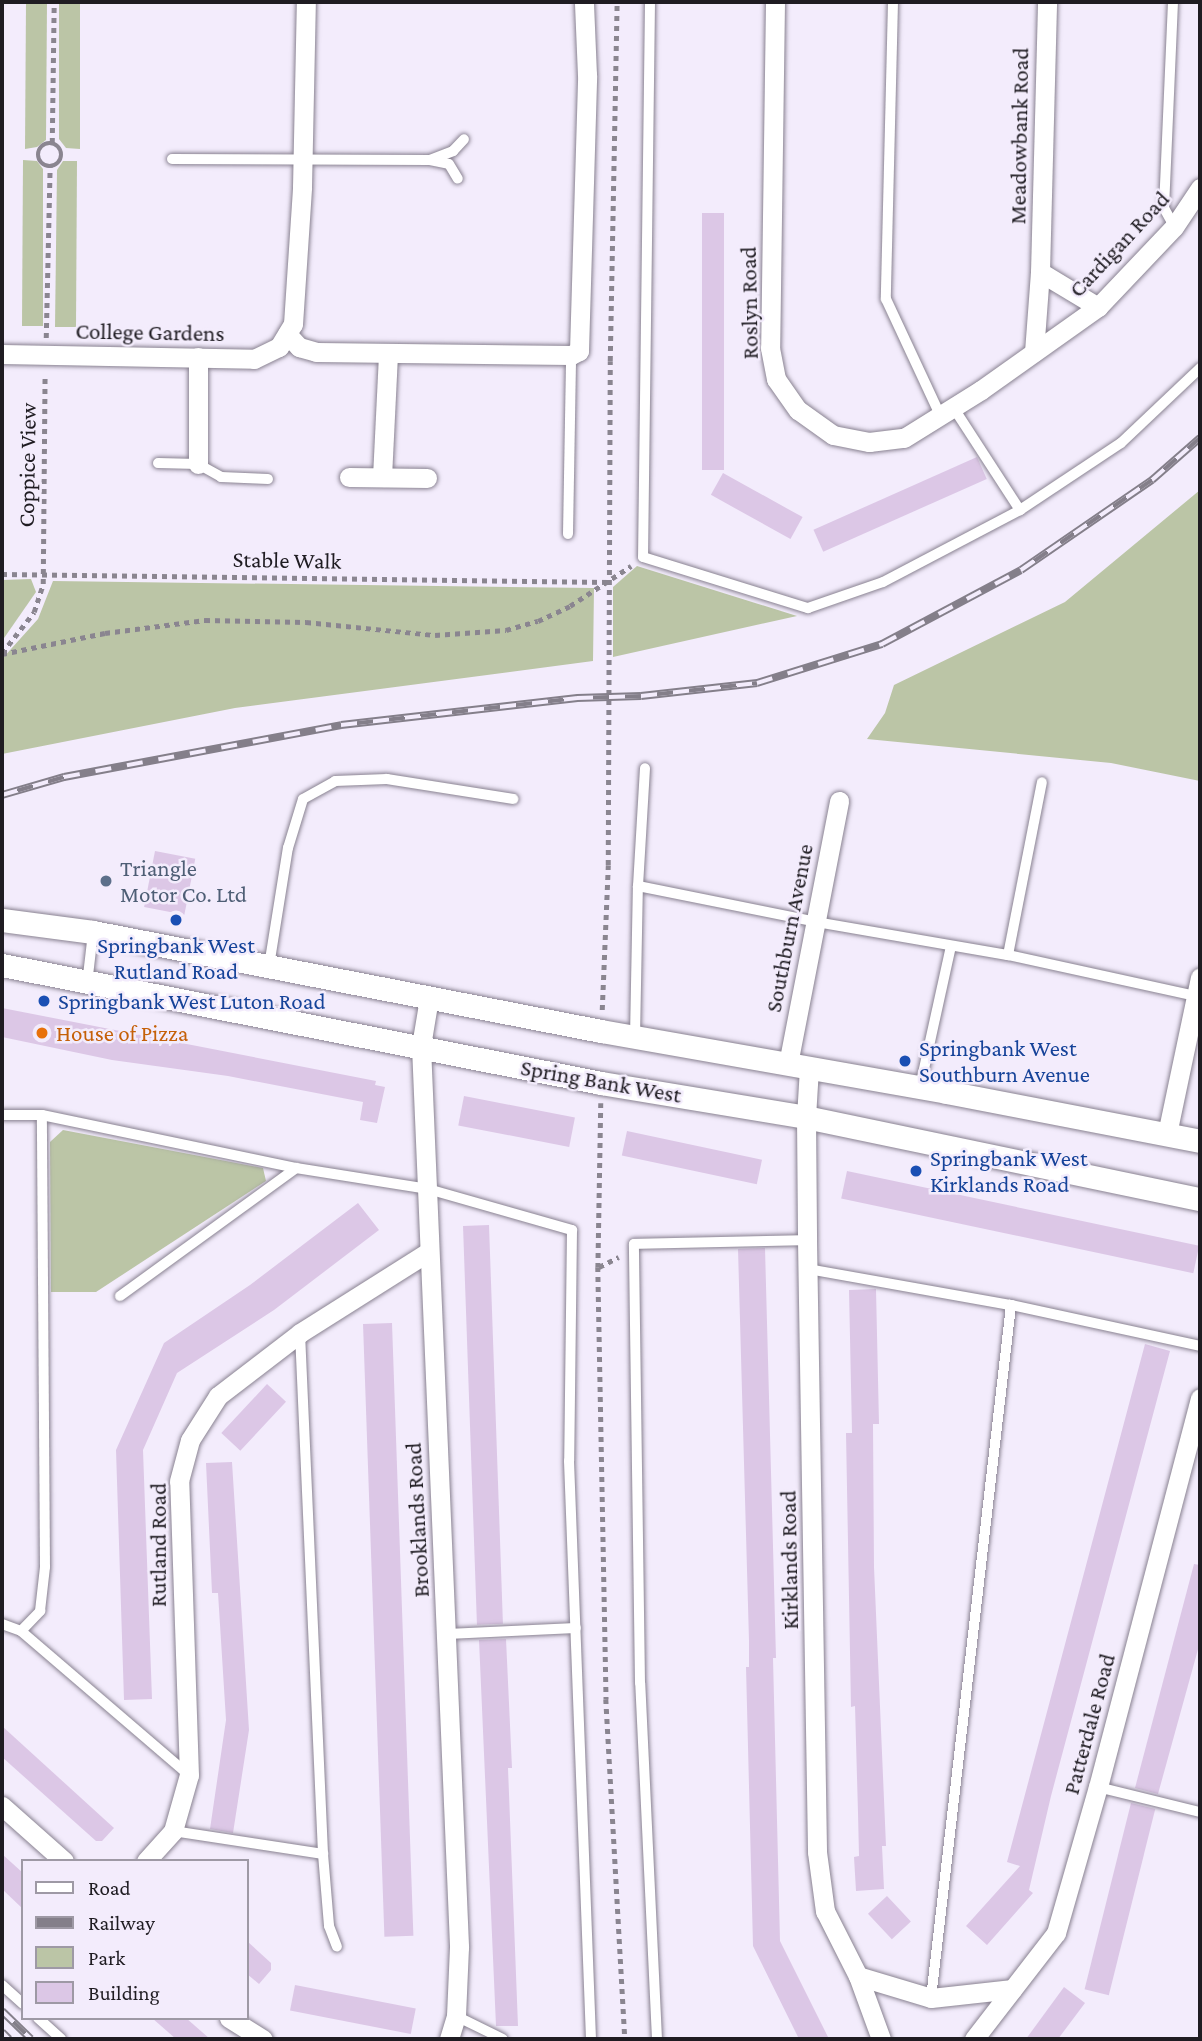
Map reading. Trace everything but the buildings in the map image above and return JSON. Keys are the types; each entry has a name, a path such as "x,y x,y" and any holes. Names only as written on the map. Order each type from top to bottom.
{"street":[{"path":"306,2 302,187 293,324 287,334 299,346 316,352 571,355 579,351 587,75 584,2"},
{"name":"Roslyn Road","path":"775,2 771,348 776,379 798,410 833,435 869,442 904,438 1034,352"},
{"name":"Meadowbank Road","path":"1034,352 1040,272 1046,2"},
{"name":"Cardigan Road","path":"1034,352 1098,307 1174,227 1200,188"},
{"path":"1040,272 1098,307"},
{"name":"College Gardens","path":"2,354 254,359 279,347 287,334"},
{"path":"382,477 388,353"},
{"path":"198,357 198,464"},
{"path":"349,477 428,478"},
{"name":"Southburn Avenue","path":"799,1066 816,922 839,801"},
{"path":"2,920 93,932 601,1031 920,1087 1200,1141"},
{"name":"Spring Bank West","path":"2,965 87,984 421,1046 601,1083 806,1117 1200,1199"},
{"path":"1167,1134 1199,990"},
{"name":"Brooklands Road","path":"429,998 421,1046 459,1947 456,2016 449,2039"},
{"name":"Kirklands Road","path":"799,1066 806,1117 817,1852 825,1911 858,1976 881,2039"},
{"name":"Rutland Road","path":"148,1859 173,1831 189,1775 180,1481 190,1440 218,1396 300,1333 428,1252"},
{"name":"Patterdale Road","path":"974,2039 1056,1933 1098,1787 1200,1398"},
{"path":"2,1806 62,1859"},
{"path":"858,1976 930,1998 1013,1989"},
{"path":"232,2020 263,2039"}],"lane":[{"path":"650,2 643,557 808,608 883,582 1020,510 1121,443 1200,368"},
{"path":"893,2 886,299 947,411 1020,510"},
{"path":"1173,2 1164,208 1174,227"},
{"path":"430,160 453,151 464,139"},
{"path":"172,159 430,160 449,164 458,179"},
{"path":"568,534 571,355"},
{"path":"158,463 198,464 221,477 268,479"},
{"path":"635,1037 638,886 645,768"},
{"path":"269,967 288,848 303,799 335,781 387,779 513,799"},
{"path":"1008,955 1042,782"},
{"path":"638,886 816,922 1199,990"},
{"path":"87,984 93,932"},
{"path":"920,1087 951,946"},
{"path":"2,1115 42,1115 296,1168 429,1189 572,1230 569,1461 591,2039"},
{"path":"21,1631 40,1611 46,1567 42,1115"},
{"path":"120,1296 296,1168"},
{"path":"656,2039 640,1683 634,1244 807,1240"},
{"path":"808,1269 1011,1304 1200,1346"},
{"path":"930,1998 1011,1304"},
{"path":"300,1333 323,1854 329,1926 337,1947"},
{"path":"2,1625 21,1631 189,1775"},
{"path":"447,1634 576,1628"},
{"path":"1098,1787 1200,1812"},
{"path":"173,1831 323,1854"},
{"path":"2,1985 21,2002"},
{"path":"456,2016 503,2039"},
{"path":"40,2020 61,2039"}],"path":[{"path":"52,144 42,147 39,156 41,163 51,167 58,165 62,154 52,144 54,2"},
{"path":"601,1031 608,865 610,361 617,2"},
{"name":"Coppice View","path":"2,653 34,612 41,596 51,167"},
{"path":"2,653 92,635 205,620 306,622 435,635 478,634 538,621 610,582 643,557"},
{"name":"Stable Walk","path":"2,574 610,582"},
{"path":"601,1083 598,1267 606,1699 625,2039"},
{"path":"598,1267 618,1257 634,1259"}],"green space":[{"path":"26,2 47,2 46,140 37,147 25,149"},
{"path":"59,2 80,2 80,149 66,148 59,139"},
{"path":"23,160 37,161 43,169 43,326 22,326"},
{"path":"63,161 77,161 76,327 55,327 57,170"},
{"path":"1200,490 1200,781 1111,763 867,739 885,713 894,685 1065,602"},
{"path":"637,566 797,616 613,657 613,587"},
{"path":"31,579 36,592 2,641 2,580"},
{"path":"53,581 594,588 593,661 235,708 2,754 2,659 38,619"},
{"path":"63,1130 263,1168 266,1181 96,1292 51,1292 50,1142"}],"railway":[{"path":"2,795 64,777 341,725 577,698 641,696 757,683 882,644 1021,570 1152,480 1200,438"},
{"path":"2,2011 31,2039"},
{"path":"2,2032 9,2039"}],"place":[{"name":"Triangle Motor Co. Ltd","path":"106,881"},
{"name":"Springbank West Rutland Road","path":"176,920"},
{"name":"Springbank West Luton Road","path":"44,1001"},
{"name":"House of Pizza","path":"42,1033"},
{"name":"Springbank West Southburn Avenue","path":"905,1061"},
{"name":"Springbank West Kirklands Road","path":"916,1171"}]}
